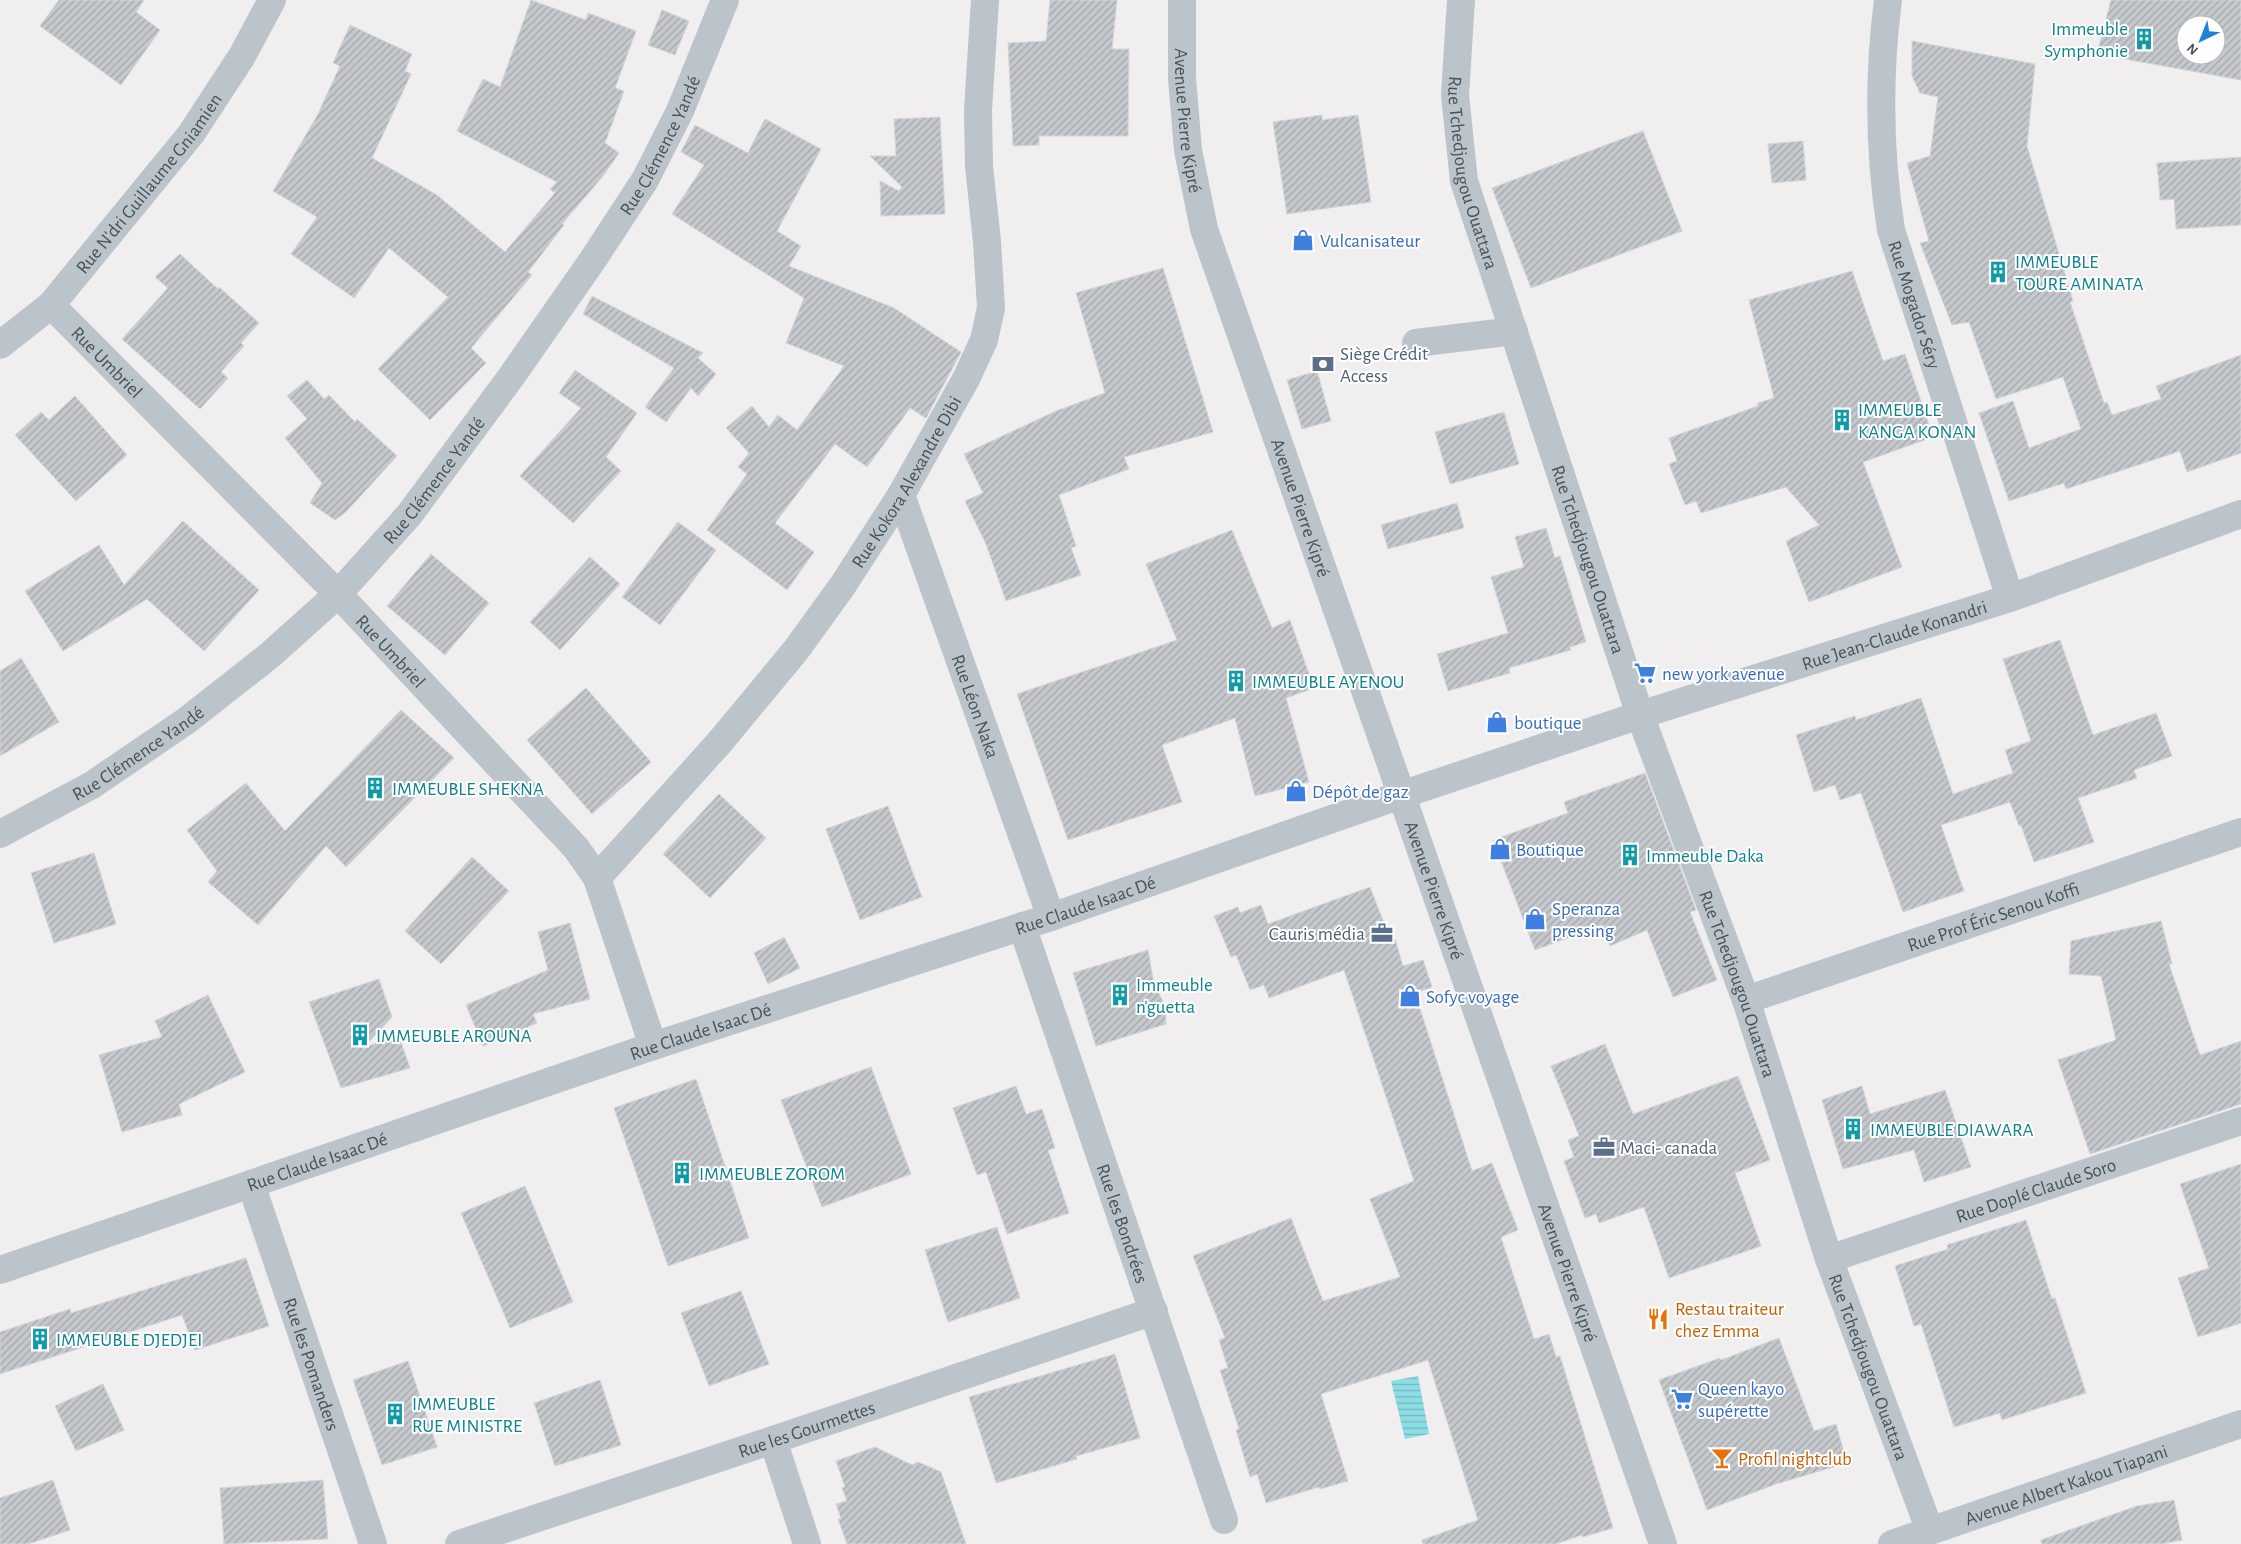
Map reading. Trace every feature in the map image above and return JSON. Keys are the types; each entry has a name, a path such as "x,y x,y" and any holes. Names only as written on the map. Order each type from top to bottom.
{"street":[{"name":"Rue N'dri Guillaume Gniamien","path":"0,346 51,304 191,134 242,56 272,0"},
{"name":"Rue Clémence Yandé","path":"0,834 92,785 186,721 270,655 338,594 409,515 511,377 592,261 645,180 676,119 725,0"},
{"name":"Rue Kokora Alexandre Dibi","path":"597,878 719,743 796,650 843,585 901,495 966,379 984,340 991,308 988,242 979,166 978,110 985,0"},
{"name":"Avenue Pierre Kipré","path":"1182,0 1182,78 1188,150 1204,230 1663,1544"},
{"name":"Rue Tchedjougou Ouattara","path":"1462,0 1455,94 1464,182 1640,715 1746,1000 1829,1260 1930,1531"},
{"name":"Rue Mogador Séry","path":"1888,0 1882,47 1880,99 1886,193 1891,230 2010,598"},
{"name":"Rue Umbriel","path":"51,304 338,594 576,848 597,878 653,1046"},
{"path":"1416,343 1514,331"},
{"name":"Rue Léon Naka","path":"901,495 1051,917"},
{"name":"Rue Jean-Claude Konandri","path":"1401,795 1640,715 2010,598 2241,514"},
{"name":"Rue Claude Isaac Dé","path":"0,1270 653,1046 1051,917 1401,795"},
{"name":"Rue Prof Éric Senou Koffi","path":"1746,1000 2241,832"},
{"name":"Rue les Bondrées","path":"1022,926 1224,1520"},
{"name":"Rue Doplé Claude Soro","path":"1829,1260 2241,1121"},
{"name":"Rue les Pomanders","path":"251,1184 373,1544"},
{"name":"Rue les Gourmettes","path":"459,1544 773,1440 1154,1310"},
{"name":"Avenue Albert Kakou Tiapani","path":"1892,1544 2241,1424"},
{"path":"773,1440 807,1544"}],"water":[{"path":"1418,1376 1429,1434 1405,1439 1391,1381"}],"building":[{"path":"59,0 144,0 136,12 160,30 121,85 40,26"},
{"path":"531,0 586,20 588,13 636,31 615,88 624,91 605,143 619,153 603,176 562,224 564,225 528,272 532,275 471,348 486,363 430,420 378,369 448,297 389,248 354,298 291,254 317,217 273,191 317,116 340,66 333,63 350,25 412,54 405,71 411,74 372,158 437,195 505,252 555,193 550,189 557,182 457,131 483,79 500,87"},
{"path":"1050,0 1117,0 1112,49 1129,49 1128,136 1039,136 1039,145 1013,146 1008,43 1046,41"},
{"name":"Immeuble Symphonie","path":"2111,0 2241,0 2241,80 2097,54"},
{"path":"662,10 689,21 675,55 648,45"},
{"path":"1912,41 2035,64 2027,146 2073,301 2070,302 2104,403 2107,402 2112,415 2161,399 2156,386 2241,355 2241,453 2187,472 2180,451 2066,489 2064,483 2009,501 1979,413 2013,401 2029,448 2081,429 2063,377 1996,399 1969,322 1952,325 1920,243 1929,241 1907,163 1930,156 1938,97 1920,93 1912,76"},
{"path":"1322,115 1322,120 1358,115 1371,202 1287,214 1273,122"},
{"path":"940,117 945,214 881,216 880,181 899,191 902,187 870,156 896,156 894,119"},
{"path":"765,119 821,149 777,231 801,246 789,266 894,308 961,352 926,418 910,408 867,467 835,444 775,523 814,552 787,590 707,530 747,474 738,467 749,453 726,428 752,406 769,427 778,415 797,430 844,366 786,343 804,298 672,214 704,165 681,152 695,125 748,153"},
{"path":"1643,131 1682,231 1531,288 1492,188"},
{"path":"1803,141 1806,180 1772,183 1768,144"},
{"path":"2241,157 2241,225 2176,229 2174,199 2160,200 2157,163"},
{"path":"180,254 259,323 241,343 244,346 221,372 228,378 200,409 122,339 168,288 155,277"},
{"path":"1163,268 1213,432 1124,457 1129,469 1059,495 1076,546 1071,548 1081,575 1006,601 986,544 965,501 983,493 964,454 1056,411 1105,393 1076,293"},
{"path":"1852,271 1883,361 1905,354 1933,437 1863,462 1902,567 1809,602 1786,541 1819,525 1786,487 1701,513 1696,501 1685,505 1669,464 1677,461 1669,438 1758,406 1758,403 1774,398 1749,300"},
{"path":"592,296 703,353 698,358 716,374 698,396 691,388 666,422 645,407 674,368 583,314"},
{"path":"575,370 637,413 606,457 621,471 573,523 520,476 581,408 559,393"},
{"path":"1317,371 1331,421 1302,429 1287,380"},
{"path":"307,380 324,399 329,395 355,422 357,419 397,456 346,512 335,520 310,503 322,483 285,438 307,419 287,396"},
{"path":"75,396 127,455 76,501 15,435 41,412 49,420"},
{"path":"1504,412 1519,464 1450,484 1435,432"},
{"path":"1457,503 1464,528 1388,549 1381,525"},
{"path":"183,521 259,590 204,651 147,599 63,651 25,591 99,545 124,585"},
{"path":"678,522 716,550 660,625 622,597"},
{"path":"1546,528 1555,558 1560,556 1586,642 1570,647 1571,650 1509,668 1510,673 1448,691 1437,654 1508,633 1491,577 1524,567 1515,537"},
{"path":"1232,530 1272,628 1290,620 1314,688 1286,698 1309,782 1255,796 1235,718 1162,745 1182,802 1068,840 1017,694 1177,640 1146,564"},
{"path":"431,554 489,603 445,655 387,606"},
{"path":"590,557 620,584 560,650 530,622"},
{"path":"2060,640 2093,735 2156,713 2172,756 2134,770 2137,778 2078,798 2094,842 2034,862 2021,825 2019,826 2010,802 1941,825 1964,891 1903,912 1861,793 1840,800 1835,785 1814,792 1796,735 1855,716 1856,720 1921,698 1953,794 2013,773 2005,750 2031,741 2003,659"},
{"path":"21,658 59,722 0,756 0,671"},
{"path":"586,688 651,762 592,814 527,740"},
{"path":"401,710 454,758 346,867 326,846 258,925 208,882 217,871 187,830 246,783 285,831"},
{"path":"1645,773 1696,910 1690,912 1717,980 1673,997 1647,930 1610,946 1603,925 1535,950 1493,840 1568,813 1564,802"},
{"path":"719,794 766,838 710,898 663,854"},
{"path":"888,806 922,897 860,920 826,829"},
{"path":"94,853 116,924 54,943 31,873"},
{"path":"472,857 509,891 441,964 405,931"},
{"path":"1370,887 1391,941 1395,939 1403,966 1423,960 1432,987 1415,993 1472,1171 1492,1163 1518,1230 1501,1237 1534,1339 1549,1334 1556,1357 1560,1356 1613,1528 1583,1537 1582,1535 1556,1544 1423,1544 1422,1540 1478,1520 1428,1360 1321,1394 1348,1481 1320,1489 1319,1487 1266,1503 1257,1474 1250,1477 1236,1430 1239,1429 1220,1370 1228,1368 1219,1340 1225,1338 1193,1256 1291,1218 1323,1301 1400,1277 1370,1199 1414,1181 1344,970 1269,998 1264,985 1250,990 1236,955 1231,957 1214,916 1238,907 1240,913 1261,905 1268,924"},
{"path":"2161,921 2172,964 2169,964 2200,1055 2241,1041 2241,1104 2090,1154 2058,1060 2116,1040 2101,976 2069,974 2071,941"},
{"path":"570,923 590,999 533,1014 537,1023 483,1046 466,1005 548,970 538,932"},
{"path":"784,937 800,968 768,984 754,953"},
{"name":"Immeuble n'guetta","path":"1148,950 1154,984 1165,1006 1166,1024 1096,1046 1073,973"},
{"name":"IMMEUBLE AROUNA","path":"379,979 392,1017 362,1049 398,1034 410,1068 341,1088 309,1002"},
{"path":"208,995 245,1072 179,1104 182,1115 122,1132 99,1055 162,1037 155,1021"},
{"path":"1605,1044 1633,1114 1738,1076 1770,1160 1735,1173 1761,1246 1669,1278 1644,1207 1599,1223 1596,1214 1585,1218 1564,1161 1574,1157 1568,1140 1579,1136 1551,1066"},
{"path":"871,1067 911,1174 822,1207 781,1100"},
{"name":"IMMEUBLE ZOROM","path":"696,1079 749,1238 668,1266 614,1108"},
{"path":"1016,1086 1026,1114 1042,1109 1055,1148 1048,1150 1069,1213 1007,1234 986,1172 977,1175 953,1108"},
{"path":"1862,1086 1870,1114 1945,1090 1971,1167 1924,1182 1914,1150 1843,1169 1822,1100"},
{"path":"2241,1164 2241,1323 2198,1337 2178,1278 2209,1268 2180,1184"},
{"path":"525,1186 573,1302 510,1328 461,1213"},
{"path":"2026,1220 2052,1299 2055,1298 2086,1393 2002,1420 2000,1413 1954,1427 1921,1324 1914,1326 1895,1266 1948,1249 1947,1245"},
{"path":"997,1227 1020,1298 948,1322 925,1250"},
{"path":"246,1258 269,1326 195,1350 182,1315 0,1374 0,1332 70,1309 71,1313"},
{"path":"741,1291 769,1364 709,1386 681,1313"},
{"path":"1779,1338 1814,1431 1836,1424 1847,1463 1776,1484 1707,1510 1659,1380 1720,1358 1721,1360"},
{"path":"1115,1354 1140,1438 1076,1456 1077,1459 996,1483 969,1397"},
{"name":"IMMEUBLE RUE MINISTRE","path":"408,1361 437,1447 382,1465 353,1380"},
{"path":"600,1380 621,1445 555,1466 534,1403"},
{"path":"103,1384 124,1430 76,1451 55,1406"},
{"path":"875,1447 912,1465 918,1462 941,1472 966,1544 847,1544 838,1519 841,1519 836,1504 847,1501 842,1488 845,1487 836,1461"},
{"path":"53,1480 70,1530 28,1544 0,1544 0,1498"},
{"path":"323,1480 328,1539 224,1544 220,1488"},
{"path":"2174,1500 2182,1540 2161,1544 2042,1544 2041,1540 2137,1506"}],"place":[{"name":"Immeuble Symphonie","path":"2144,39"},
{"name":"Vulcanisateur","path":"1303,240"},
{"name":"IMMEUBLE TOURE AMINATA","path":"1998,272"},
{"name":"Siège Crédit Access","path":"1323,364"},
{"name":"IMMEUBLE KANGA KONAN","path":"1842,420"},
{"name":"new york avenue","path":"1645,673"},
{"name":"IMMEUBLE AYENOU","path":"1236,681"},
{"name":"boutique","path":"1497,722"},
{"name":"IMMEUBLE SHEKNA","path":"375,788"},
{"name":"Dépôt de gaz","path":"1296,791"},
{"name":"Boutique","path":"1500,849"},
{"name":"Immeuble Daka","path":"1630,855"},
{"name":"Speranza pressing","path":"1535,919"},
{"name":"Cauris média","path":"1382,933"},
{"name":"Immeuble n'guetta","path":"1120,995"},
{"name":"Sofyc voyage","path":"1410,996"},
{"name":"IMMEUBLE AROUNA","path":"360,1035"},
{"name":"IMMEUBLE DIAWARA","path":"1853,1129"},
{"name":"Maci- canada","path":"1604,1147"},
{"name":"IMMEUBLE ZOROM","path":"682,1173"},
{"name":"Restau traiteur chez Emma","path":"1658,1319"},
{"name":"IMMEUBLE DJEDJEI","path":"40,1339"},
{"name":"Queen kayo supérette","path":"1682,1399"},
{"name":"IMMEUBLE RUE MINISTRE","path":"395,1414"},
{"name":"Profil nightclub","path":"1722,1458"}]}
